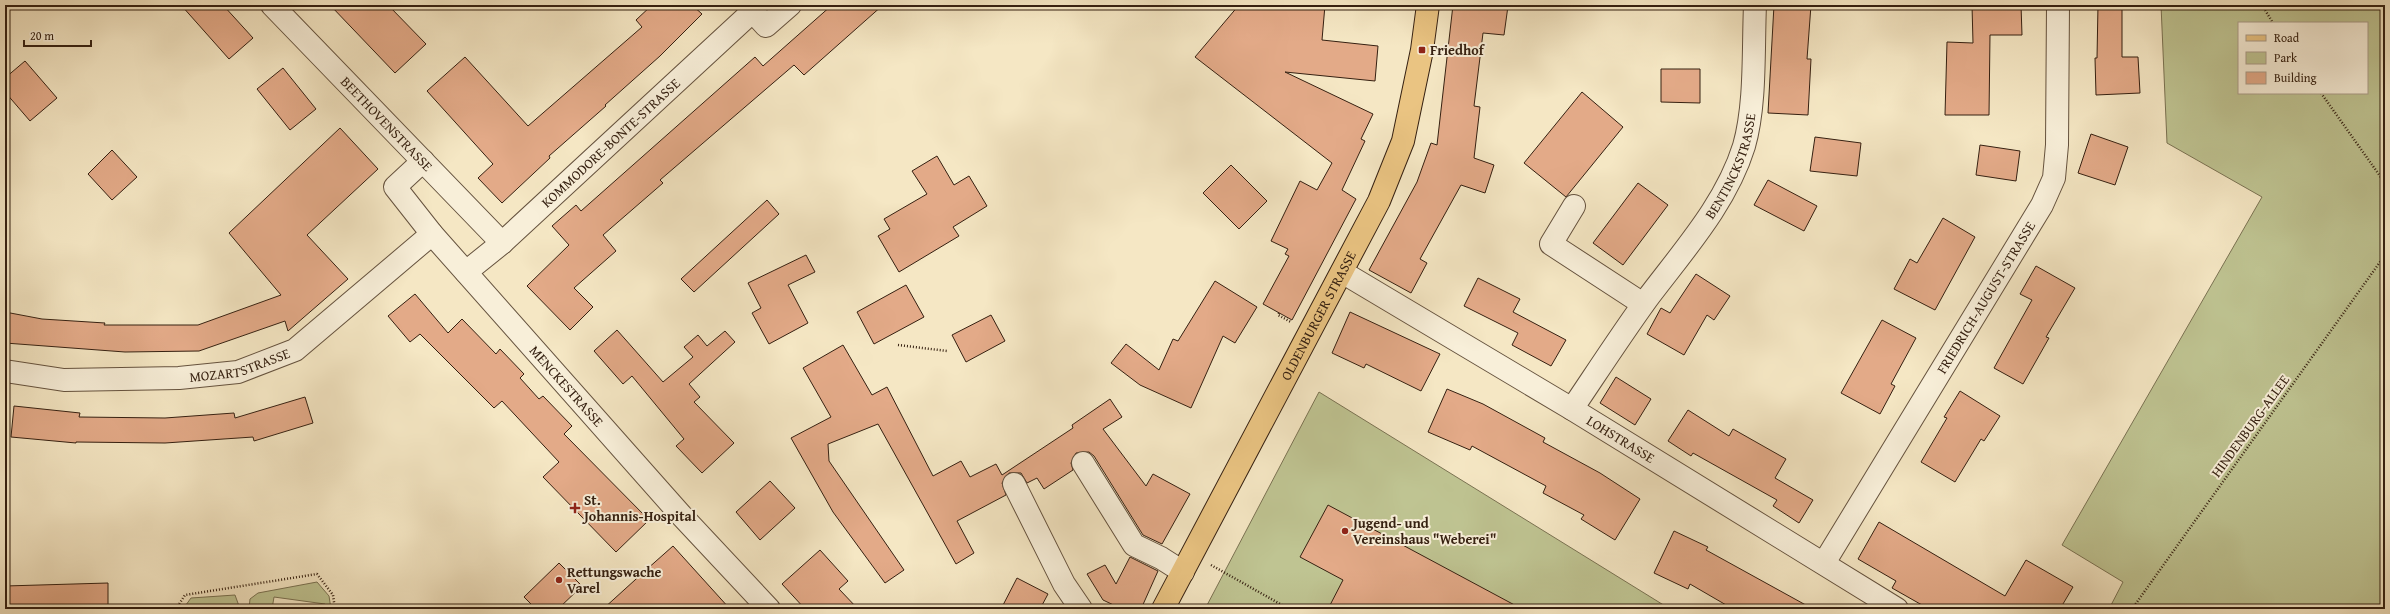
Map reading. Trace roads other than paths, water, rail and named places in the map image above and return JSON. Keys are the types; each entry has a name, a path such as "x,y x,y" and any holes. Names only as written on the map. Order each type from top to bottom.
{"main road":[{"name":"OLDENBURGER STRASSE","path":"1163,609 1379,201 1403,141 1419,66 1428,5"}],"street":[{"name":"BEETHOVENSTRASSE","path":"272,5 502,242"},
{"name":"KOMMODORE-BONTE-STRASSE","path":"466,272 502,242 750,8 766,26 790,5"},
{"name":"BENTINCKSTRASSE","path":"1572,409 1644,304 1722,198 1735,172 1744,145 1750,114 1755,5"},
{"name":"FRIEDRICH-AUGUST-STRASSE","path":"1824,563 2042,205 2054,178 2057,145 2058,5"},
{"name":"MENCKESTRASSE","path":"423,161 395,187 432,234 681,515 769,609"},
{"path":"1574,206 1551,244 1644,304"},
{"name":"MOZARTSTRASSE","path":"5,371 64,380 179,378 238,372 295,350 432,234"},
{"name":"LOHSTRASSE","path":"1342,272 1572,409 1897,609"},
{"path":"1083,463 1134,545 1161,558 1183,572"},
{"path":"1014,484 1064,584 1081,609"}],"place":[{"name":"Friedhof","path":"1422,50"},
{"name":"St. Johannis-Hospital","path":"575,508"},
{"name":"Jugend- und Vereinshaus \"Weberei\"","path":"1345,531"},
{"name":"Rettungswache Varel","path":"559,580"}]}
